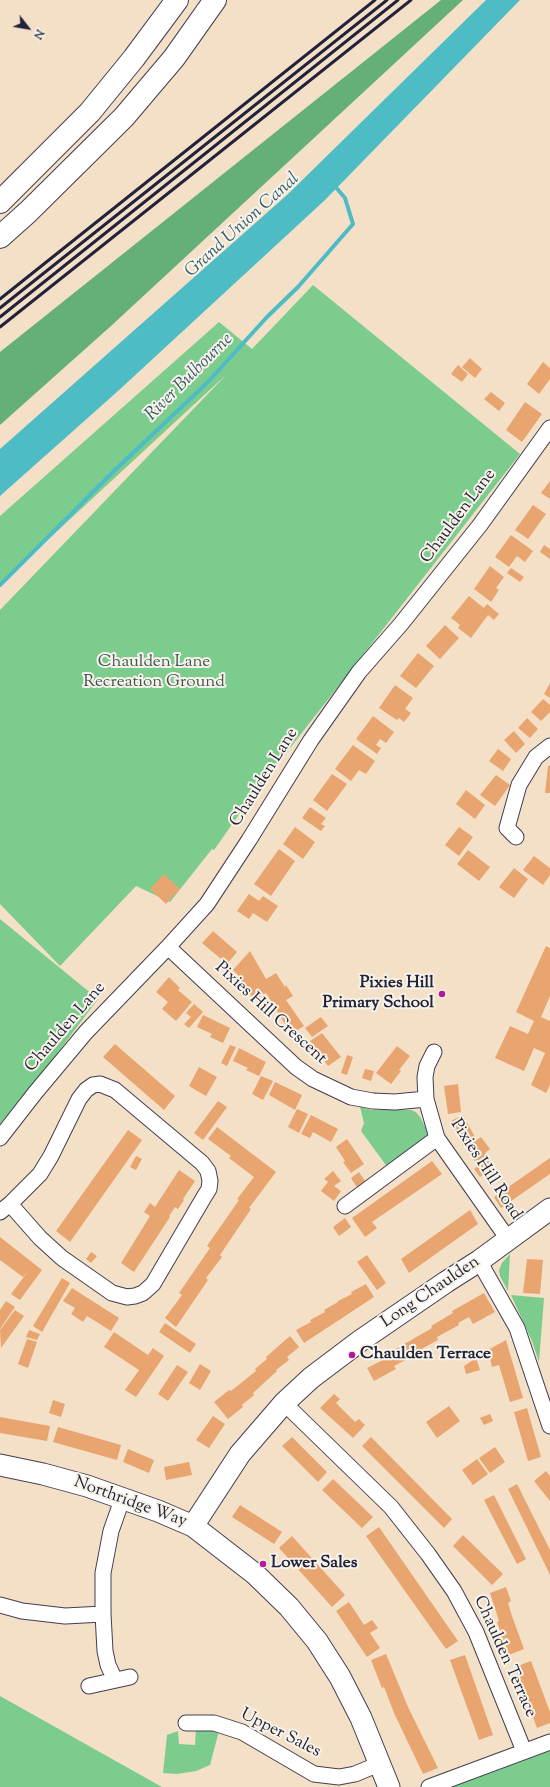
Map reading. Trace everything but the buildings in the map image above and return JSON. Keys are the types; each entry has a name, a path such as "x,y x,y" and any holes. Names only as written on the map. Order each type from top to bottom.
{"highway":[{"path":"0,202 90,112 134,58 177,0"},
{"path":"0,237 28,212 124,117 174,58 215,0"}],"street":[{"name":"Chaulden Lane","path":"0,1138 35,1092 86,1032 207,904 311,740 359,672 401,624 475,531 550,428"},
{"path":"516,837 507,828 519,785 536,757 550,746"},
{"name":"Pixies Hill Crescent","path":"168,947 296,1067 313,1079 351,1097 366,1100 395,1102 426,1099"},
{"name":"Pixies Hill Road","path":"434,1052 426,1071 426,1099 437,1138 508,1239"},
{"path":"100,1084 115,1090 202,1163 208,1171 210,1181 209,1189 153,1284 143,1293 127,1297 112,1292 62,1258 5,1208 40,1174 51,1156 79,1099 89,1088 100,1084"},
{"path":"345,1206 437,1138"},
{"name":"Long Chaulden","path":"193,1526 240,1454 284,1403 311,1378 360,1341 479,1261 550,1209"},
{"path":"479,1261 517,1328 550,1426"},
{"name":"Chaulden Terrace","path":"284,1403 390,1507 428,1554 454,1591 476,1632 524,1751"},
{"name":"Northridge Way","path":"0,1465 43,1474 123,1497 193,1526 255,1574 289,1607 318,1641 340,1677 361,1718 389,1787"},
{"path":"115,1680 108,1665 102,1614 103,1573 111,1531 123,1497"},
{"path":"0,1605 22,1611 65,1616 102,1614"},
{"path":"89,1686 130,1677"},
{"name":"Upper Sales","path":"186,1723 214,1723 242,1732 314,1774 339,1777 355,1774 379,1764"},
{"path":"429,1787 550,1742"}],"green space":[{"path":"441,0 463,0 111,326 0,425 0,352"},
{"name":"Chaulden Lane Recreation Ground","path":"313,285 520,454 247,803 214,850 212,849 170,902 136,886 60,966 0,904 0,610 227,374 0,584 0,516 219,322 252,349"},
{"path":"0,919 98,999 0,1129"},
{"path":"360,1107 372,1110 411,1110 416,1112 426,1128 429,1140 388,1168 361,1131 364,1123"},
{"path":"510,1254 508,1291 500,1276 499,1270 502,1263"},
{"path":"511,1295 544,1298 539,1362 532,1341"},
{"path":"0,1696 162,1787 0,1787"},
{"path":"220,1727 210,1765 196,1771 177,1774 163,1773 167,1735 178,1731 179,1744 195,1745 196,1728"},
{"path":"550,1748 550,1787 443,1787"}],"water":[{"path":"486,0 520,0 325,200 118,391 0,496 0,449 287,195"}],"waterway":[{"name":"River Bulbourne","path":"0,585 117,468 206,384 267,317 298,287 353,224 345,198 333,184"}],"railway":[{"path":"0,299 375,0"},
{"path":"0,308 387,0"},
{"path":"0,317 398,0"},
{"path":"0,327 411,0"}],"place":[{"name":"Pixies Hill Primary School","path":"442,994"},
{"name":"Chaulden Terrace","path":"352,1355"},
{"name":"Lower Sales","path":"263,1564"}],"water label":[{"name":"Grand Union Canal","path":"243,226"}]}
